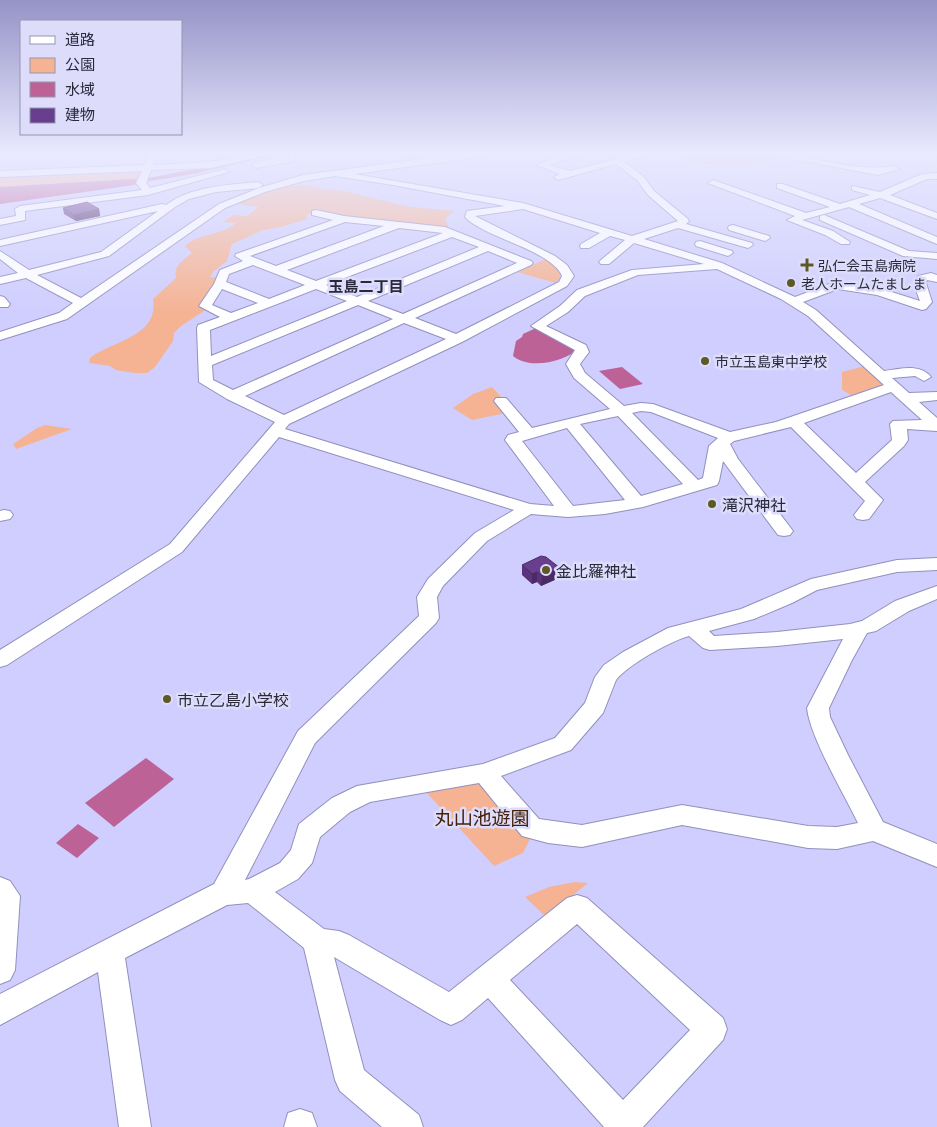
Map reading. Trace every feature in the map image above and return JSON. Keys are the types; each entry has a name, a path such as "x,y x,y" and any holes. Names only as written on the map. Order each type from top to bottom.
{"street":[{"path":"0,222 21,218 20,208 28,207"},
{"path":"0,243 165,207"},
{"path":"105,254 170,207"},
{"path":"0,336 58,318 83,303 221,207"},
{"path":"0,660 176,548 279,426 557,289 567,280 566,270 551,258 470,217 471,213 481,210 517,207"},
{"path":"525,207 712,263 794,301 812,313 936,425"},
{"path":"605,262 634,239 683,222 683,219 668,207"},
{"path":"785,207 907,254 937,256"},
{"path":"843,207 792,220 821,229 845,242"},
{"path":"847,207 937,241"},
{"path":"887,207 937,227"},
{"path":"912,207 937,216"},
{"path":"232,396 528,263 445,230 344,219 316,213"},
{"path":"344,219 240,256 456,339"},
{"path":"678,224 748,245"},
{"path":"276,270 398,225"},
{"path":"694,485 621,411 579,375 574,367 574,362 582,352 581,348 537,326 564,309 581,293 636,272 712,263 728,252 765,237 724,226 686,240 728,252"},
{"path":"452,232 203,328 206,382 279,426 528,509 568,512 588,512 637,502 711,481 718,446 725,439 794,422 893,387"},
{"path":"585,246 609,232"},
{"path":"658,232 677,237"},
{"path":"206,363 359,302 489,247"},
{"path":"0,254 27,275 54,291 83,303"},
{"path":"0,281 105,254 147,258"},
{"path":"232,318 205,306 220,284 224,272 254,261"},
{"path":"794,301 837,285 879,292 922,306 926,302 920,283 922,278 928,276 937,280 932,287 937,290"},
{"path":"220,284 269,303"},
{"path":"0,300 4,304 0,305"},
{"path":"880,375 918,372 924,376"},
{"path":"906,398 937,396"},
{"path":"501,401 528,433"},
{"path":"568,512 513,440 514,438 570,422 641,407 653,408 725,439"},
{"path":"570,422 637,502"},
{"path":"794,422 874,500 863,515"},
{"path":"856,482 897,445 901,438 898,424 936,425"},
{"path":"725,439 730,460 784,531"},
{"path":"224,893 306,736 429,618 427,597 430,590 455,562 481,537 528,509"},
{"path":"0,1010 224,893 253,891 289,871 303,855 308,832 341,805 366,793 484,773 563,744 595,707 606,677 612,670 643,650 675,633 746,614 785,599 811,585 898,566 937,564"},
{"path":"692,628 710,643 827,635 869,626 902,606 937,592"},
{"path":"860,628 841,660 818,708 819,717 836,755 874,830"},
{"path":"484,773 531,828 564,835 582,836 682,816 808,837 837,838 874,830 937,856"},
{"path":"0,889 6,896 0,970"},
{"path":"253,891 318,942 339,944 451,1010 577,907 712,1029 623,1124 490,979"},
{"path":"318,942 319,956 351,1080 407,1127"},
{"path":"110,952 135,1127"}],"green space":[{"path":"256,207 408,207 454,211 445,219 449,228 315,211 306,216 307,219 263,230 232,244 227,261 214,271 210,277 219,278 207,309 181,326 174,333 173,341 155,367 147,373 134,373 116,370 110,366 89,363 90,358 133,336 149,322 153,312 153,299 176,278 177,267 192,253 185,246 197,239 230,227 236,223 223,222 233,215 247,216 259,207"},
{"path":"546,259 559,269 560,278 556,283 517,272"},
{"path":"865,366 886,385 853,396 842,390 842,372"},
{"path":"492,387 504,400 506,413 472,420 453,408 473,394"},
{"path":"45,425 72,429 16,449 13,444 37,428"},
{"name":"丸山池遊園","path":"466,783 487,785 528,832 530,839 523,853 494,866 427,793"},
{"path":"575,882 588,883 546,917 525,897 549,887"}],"water":[{"path":"536,328 579,348 565,357 547,362 528,363 513,356 516,341 523,334"},
{"path":"622,367 643,384 620,389 599,371"},
{"path":"146,758 174,779 114,827 85,803"},
{"path":"78,824 99,838 77,858 56,843"}],"building":[{"path":"95,207 99,209 74,215 63,208"},
{"path":"541,556 546,557 560,568 542,576 537,572 532,574 522,565"}],"place":[{"name":"弘仁会玉島病院","path":"807,265"},
{"name":"老人ホームたましま","path":"791,283"},
{"name":"市立玉島東中学校","path":"705,361"},
{"name":"滝沢神社","path":"712,504"},
{"name":"金比羅神社","path":"546,570"},
{"name":"市立乙島小学校","path":"167,699"}],"district":[{"name":"玉島二丁目","path":"366,286"}]}
